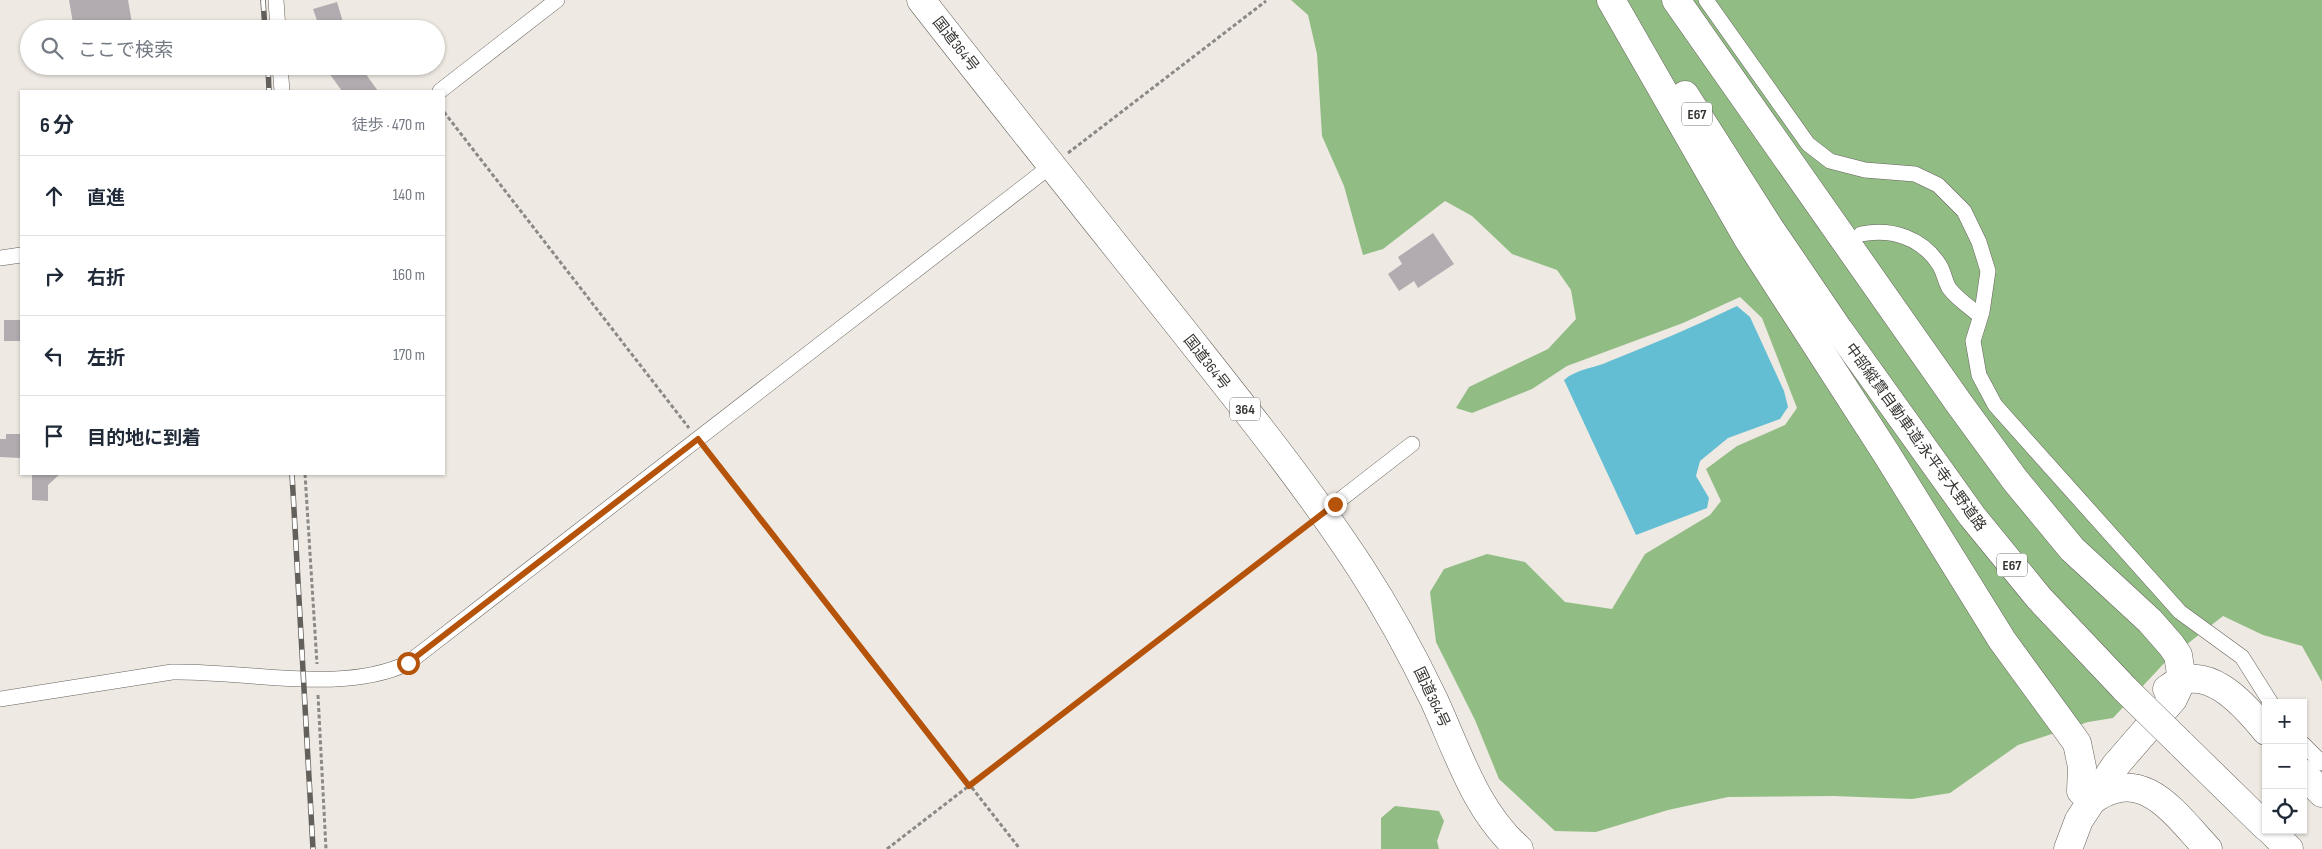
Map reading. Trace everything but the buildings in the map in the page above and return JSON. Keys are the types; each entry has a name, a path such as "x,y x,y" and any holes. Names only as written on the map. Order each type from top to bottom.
{"highway":[{"name":"国道364号","path":"920,0 1278,451 1323,513 1361,569 1403,638 1440,715 1470,784 1503,835 1519,849"},
{"path":"1611,0 1759,233 1886,452 2002,640 2077,744 2082,767 2085,797 2068,849"},
{"name":"中部縦貫自動車道;永平寺大野道路","path":"1627,0 1759,233 1911,431 1972,516 2039,598 2126,690 2262,822"},
{"path":"1676,0 1958,402 2015,480 2072,549 2150,621 2172,644 2178,656 2182,680 2167,709 2115,766 2064,816 2049,849"},
{"path":"2182,680 2200,679 2218,685 2241,703 2262,727"},
{"path":"2307,777 2322,793"},
{"path":"2085,797 2117,788 2128,787 2146,791 2161,800 2208,849"},
{"path":"2274,834 2289,849"}],"street":[{"path":"276,0 277,20"},
{"path":"441,90 557,0"},
{"path":"1706,0 1808,144 1830,161 1865,170 1916,174 1938,185 1964,211 1979,242 1988,271 1980,316 1973,341 1979,375 1994,405 2180,612 2242,657 2268,699"},
{"path":"281,75 282,90"},
{"path":"0,699 172,672 318,679 378,674 408,663 1052,165"},
{"path":"1860,234 1877,231 1902,235 1928,250 1940,267 1949,288 1980,316"},
{"path":"0,258 20,255"},
{"path":"1323,513 1412,444"},
{"path":"2307,748 2322,763"}],"path":[{"path":"1052,165 1266,1"},
{"path":"445,113 1020,849"},
{"path":"887,849 1323,513"}],"green space":[{"path":"1291,0 2322,0 2322,682 2302,646 2263,635 2223,616 2168,659 2113,718 2088,722 2018,745 1950,793 1912,799 1833,796 1728,797 1668,810 1596,832 1555,831 1499,779 1475,720 1436,642 1430,592 1444,569 1487,554 1525,562 1565,602 1612,609 1645,554 1710,515 1721,501 1706,469 1737,446 1785,425 1797,408 1762,318 1740,297 1683,323 1567,366 1532,389 1472,413 1456,408 1469,387 1548,349 1576,319 1571,290 1557,270 1512,254 1472,216 1445,201 1383,249 1363,255 1344,186 1322,136 1317,54 1308,15"},
{"path":"1395,806 1439,811 1444,821 1437,841 1439,849 1381,849 1381,818"}],"water":[{"path":"1737,306 1750,317 1784,391 1788,407 1780,419 1728,438 1700,461 1696,476 1709,498 1707,508 1636,535 1564,380 1574,373 1642,348"}],"railway":[{"path":"263,0 264,20"},
{"path":"268,75 269,90"},
{"path":"292,475 313,849"}],"route":[{"path":"408,663 698,439 969,786 1335,504"}]}
